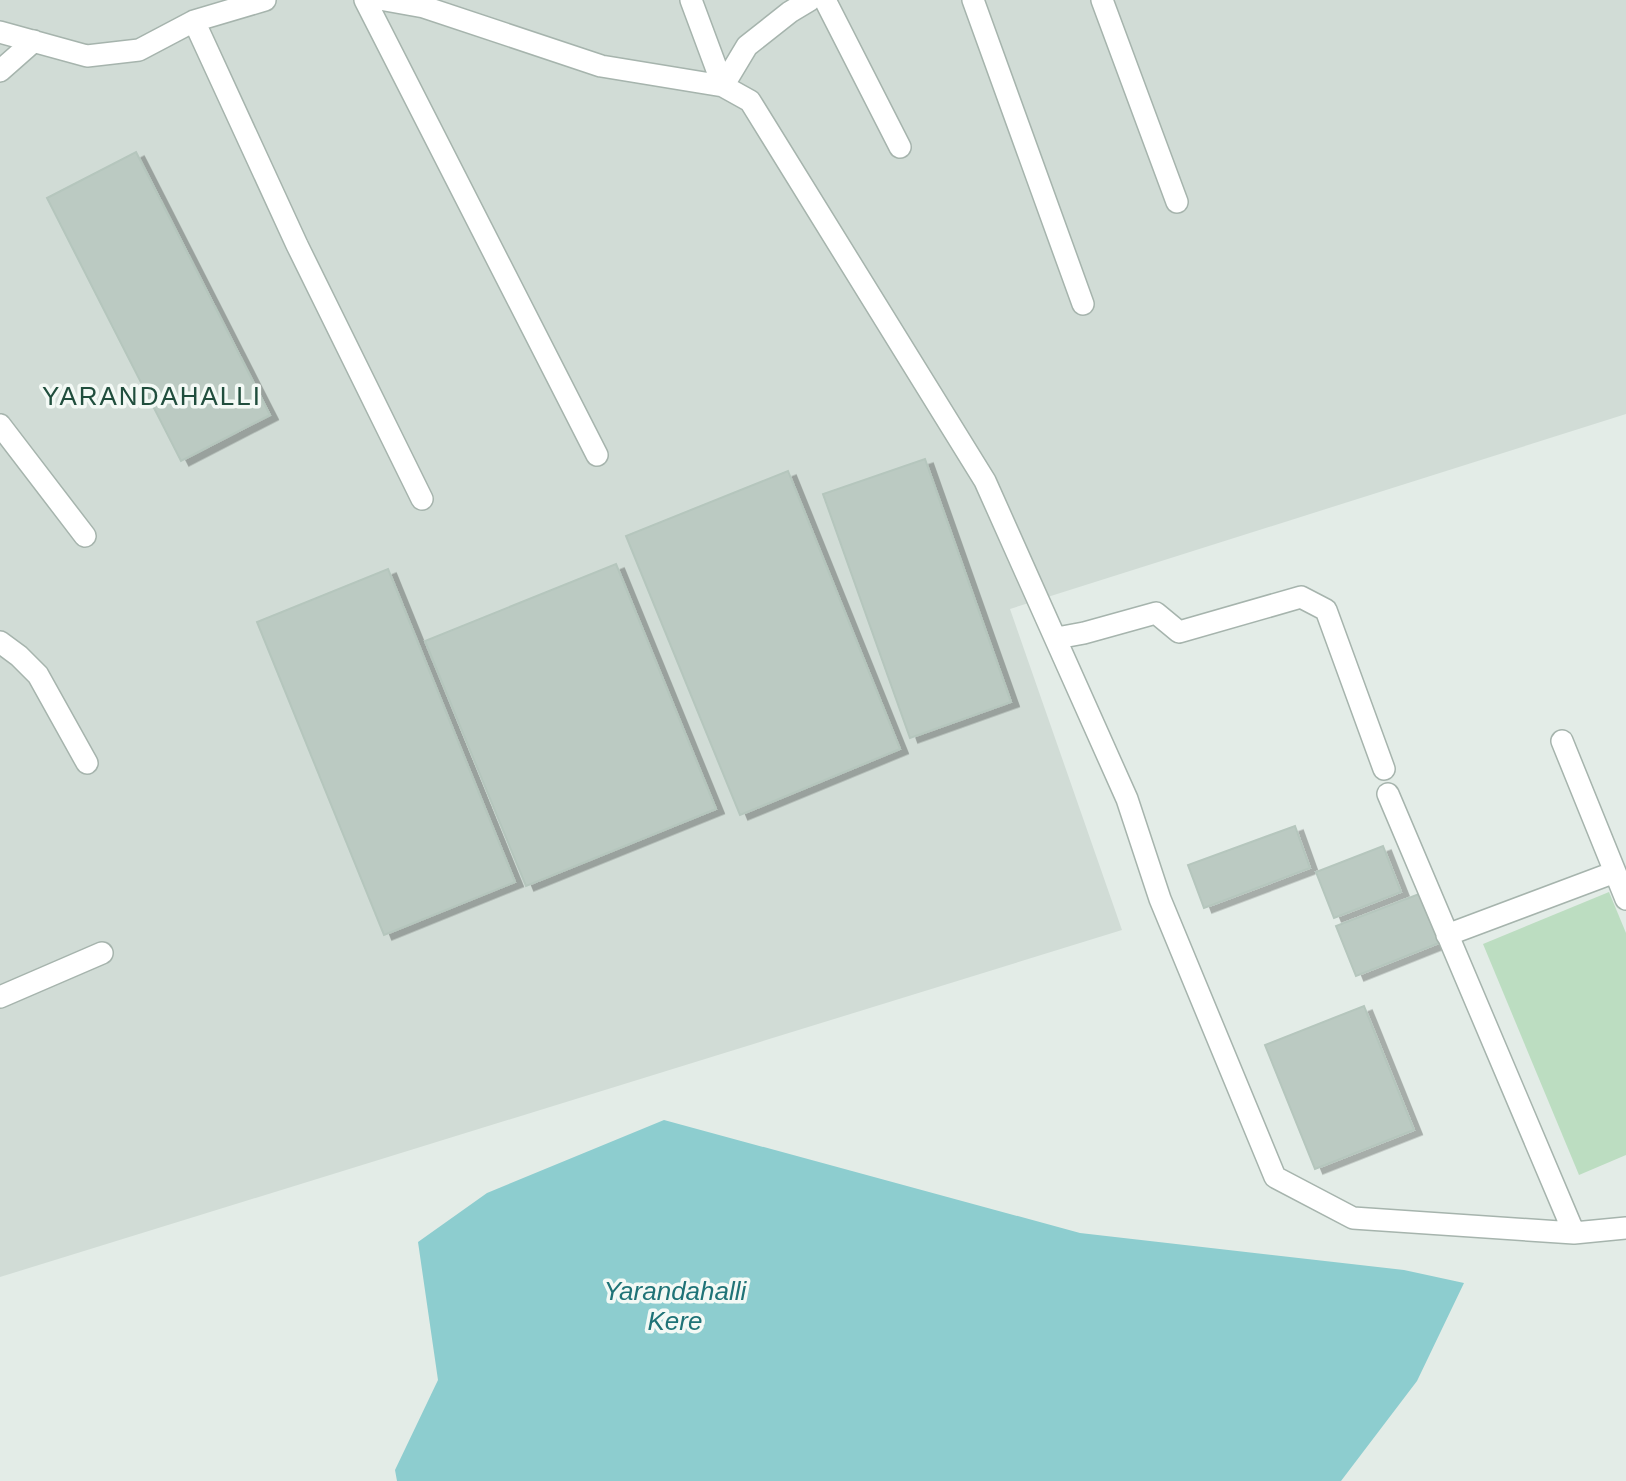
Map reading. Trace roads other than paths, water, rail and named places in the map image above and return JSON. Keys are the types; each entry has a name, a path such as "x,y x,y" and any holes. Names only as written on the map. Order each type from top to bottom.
{"street":[{"path":"0,32 88,56 139,50 194,22 265,0"},
{"path":"365,0 597,455"},
{"path":"388,0 424,7 601,66 723,86 750,101 985,481 1127,799 1160,900 1275,1177 1353,1218 1574,1233 1626,1228"},
{"path":"691,0 723,86"},
{"path":"723,86 747,46 810,0"},
{"path":"825,0 900,147"},
{"path":"973,0 1083,304"},
{"path":"1102,0 1177,202"},
{"path":"194,22 422,499"},
{"path":"0,71 34,41"},
{"path":"0,425 85,536"},
{"path":"1057,638 1156,613 1179,632 1301,597 1326,610 1384,769"},
{"path":"0,642 38,675 87,763"},
{"path":"1562,741 1626,898"},
{"path":"1388,794 1574,1233"},
{"path":"1447,935 1615,872"},
{"path":"0,997 102,953"}],"water":[{"name":"Yarandahalli Kere","path":"664,1120 1080,1233 1404,1270 1464,1283 1417,1381 1341,1481 397,1481 395,1470 438,1380 418,1242 487,1193"}],"district":[{"name":"YARANDAHALLI","path":"152,396"}]}
